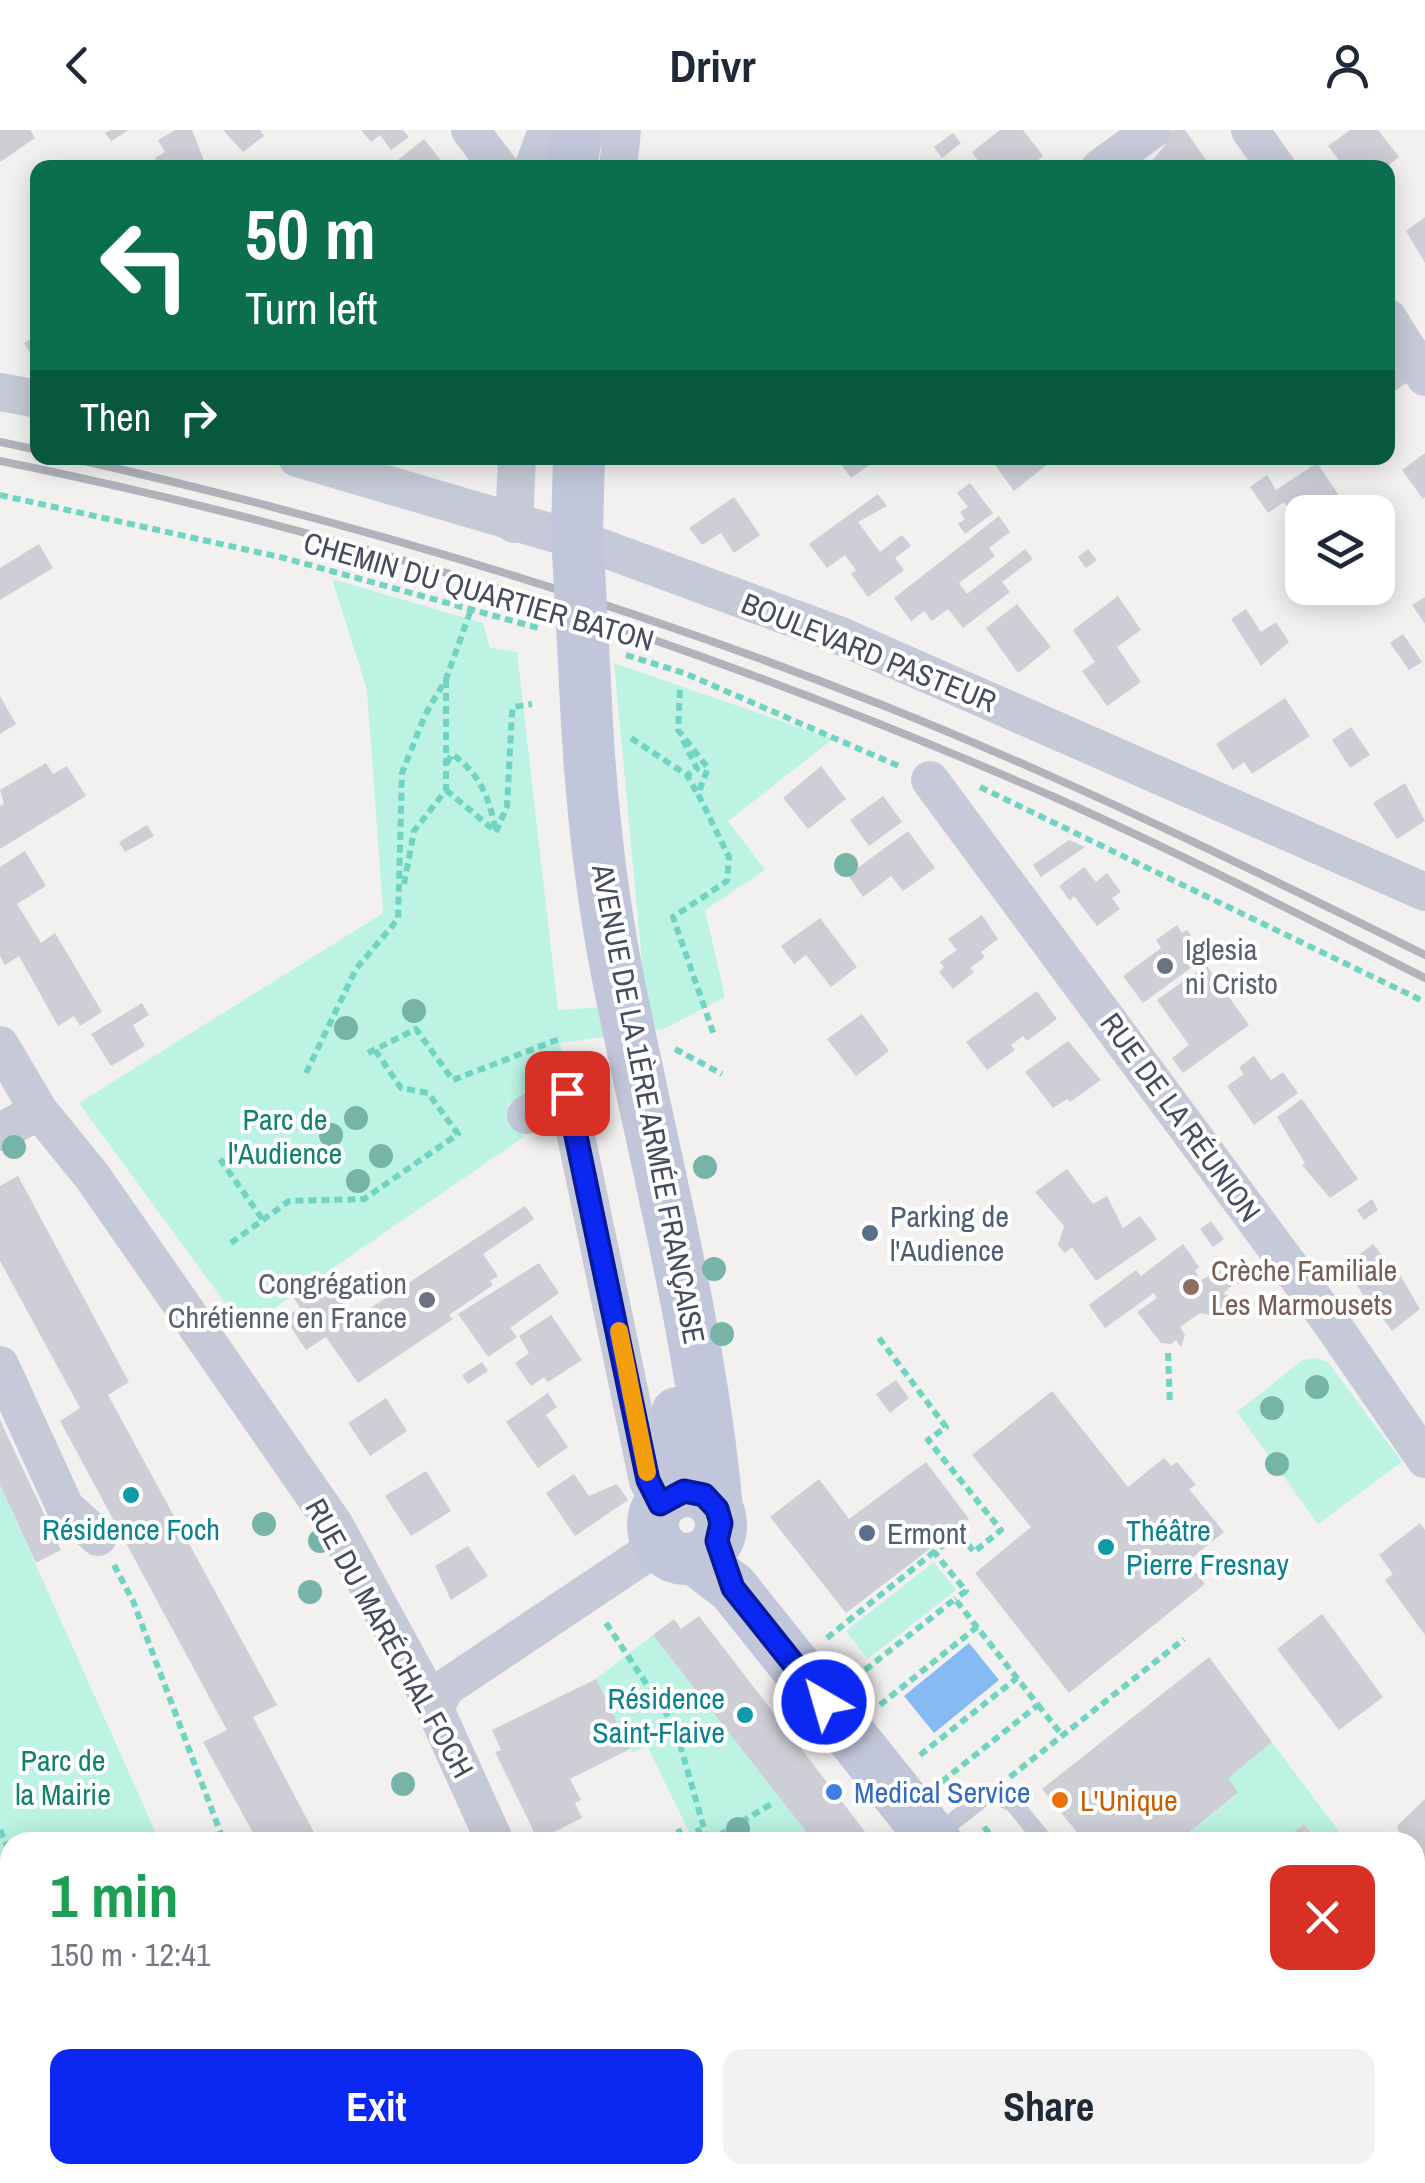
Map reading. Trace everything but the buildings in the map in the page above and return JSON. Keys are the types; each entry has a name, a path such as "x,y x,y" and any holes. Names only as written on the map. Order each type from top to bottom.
{"main road":[{"path":"572,160 577,130"},
{"path":"605,160 610,130"},
{"name":"AVENUE DE LA 1ÈRE ARMÉE FRANÇAISE","path":"548,465 568,669 615,958 700,1369 694,1534"},
{"name":"AVENUE DE LA 1ÈRE ARMÉE FRANÇAISE","path":"568,669 578,552 579,465"},
{"path":"694,1534 945,1823"}],"street":[{"path":"470,130 493,160"},
{"path":"536,160 547,130"},
{"path":"619,160 622,130"},
{"path":"1111,160 1152,130"},
{"path":"1250,130 1271,160"},
{"path":"1395,329 1425,378"},
{"path":"0,392 30,398"},
{"name":"BOULEVARD PASTEUR","path":"320,465 597,546 836,634 1425,892"},
{"path":"514,524 517,465"},
{"path":"591,465 597,546"},
{"name":"RUE DE LA RÉUNION","path":"947,780 1425,1459"},
{"name":"RUE DU MARÉCHAL FOCH","path":"0,1045 39,1110 92,1176 334,1524 434,1709 491,1832"},
{"path":"434,1709 445,1688 585,1592 694,1534 648,1480 567,1093 526,1115"},
{"path":"0,1132 39,1110"},
{"path":"0,1365 64,1506 98,1537"}],"lane":[{"path":"945,1823 989,1793 1014,1804 1037,1832"}],"path":[{"name":"CHEMIN DU QUARTIER BATON","path":"0,495 169,531 472,607 568,669 684,673 1098,840 1425,1002"},
{"path":"402,895 398,831 402,773 425,715 446,679 472,607"},
{"path":"496,832 506,806 513,707 568,669"},
{"path":"306,1073 356,969 398,920 414,831 446,790 446,679"},
{"path":"680,690 678,730 696,769 686,775"},
{"path":"678,730 708,768 698,794"},
{"path":"621,731 686,775 729,856 726,880 673,918 714,1035"},
{"path":"447,763 452,754 474,770 487,792 496,832"},
{"path":"446,790 496,832"},
{"path":"231,1243 289,1200 364,1199 458,1134 428,1093 401,1088 372,1051 416,1029 453,1080 559,1039"},
{"path":"674,1049 722,1074"},
{"path":"220,1158 263,1220"},
{"path":"827,1638 960,1533 974,1552 1001,1530 928,1440 946,1427 879,1338"},
{"path":"1168,1353 1170,1405"},
{"path":"98,1537 133,1602 220,1832"},
{"path":"847,1708 966,1591 934,1552"},
{"path":"585,1592 675,1727 703,1832"},
{"path":"954,1599 1062,1735"},
{"path":"847,1708 977,1627"},
{"path":"989,1793 1184,1638"},
{"path":"910,1764 1017,1678"},
{"path":"969,1832 945,1823 1038,1705"},
{"path":"721,1832 773,1803"},
{"path":"694,1832 701,1828"}],"green space":[{"name":"Parc de l'Audience","path":"332,579 483,623 490,648 517,652 558,1010 646,1004 614,663 833,739 728,821 765,870 705,910 725,997 664,1029 560,1043 565,1065 547,1070 550,1087 507,1104 524,1137 244,1329 79,1103 383,913 367,690"},
{"path":"1303,1360 1328,1362 1402,1462 1318,1524 1237,1412"},
{"name":"Parc de la Mairie","path":"0,1485 156,1832 0,1832"},
{"path":"934,1562 956,1590 868,1659 846,1631"},
{"path":"653,1635 806,1832 689,1832 647,1746 632,1753 596,1679"},
{"path":"1272,1742 1340,1832 1310,1832 1303,1824 1293,1832 1190,1832 1238,1794 1228,1778"}],"water":[{"path":"969,1643 999,1680 934,1733 904,1696"}],"railway":[{"path":"0,442 30,448"},
{"path":"0,461 270,523 403,560 668,645 798,692 1054,797 1425,978"},
{"path":"101,465 277,508 481,566 783,667 951,733 1088,793 1425,955"}],"slow traffic":[{"path":"619,1331 647,1472"}],"place":[{"name":"Iglesia ni Cristo","path":"1165,966"},
{"name":"Parking de l'Audience","path":"870,1233"},
{"name":"Crèche Familiale Les Marmousets","path":"1191,1287"},
{"name":"Congrégation Chrétienne en France","path":"427,1300"},
{"name":"Résidence Foch","path":"131,1495"},
{"name":"Ermont","path":"867,1533"},
{"name":"Théâtre Pierre Fresnay","path":"1106,1547"},
{"name":"Résidence Saint-Flaive","path":"745,1715"},
{"name":"Medical Service","path":"834,1792"},
{"name":"L'Unique","path":"1060,1800"}],"route":[{"path":"567,1093 642,1436 648,1480 660,1504 674,1493 684,1491 704,1495 711,1501 720,1516 717,1541 733,1588 824,1702"}]}
